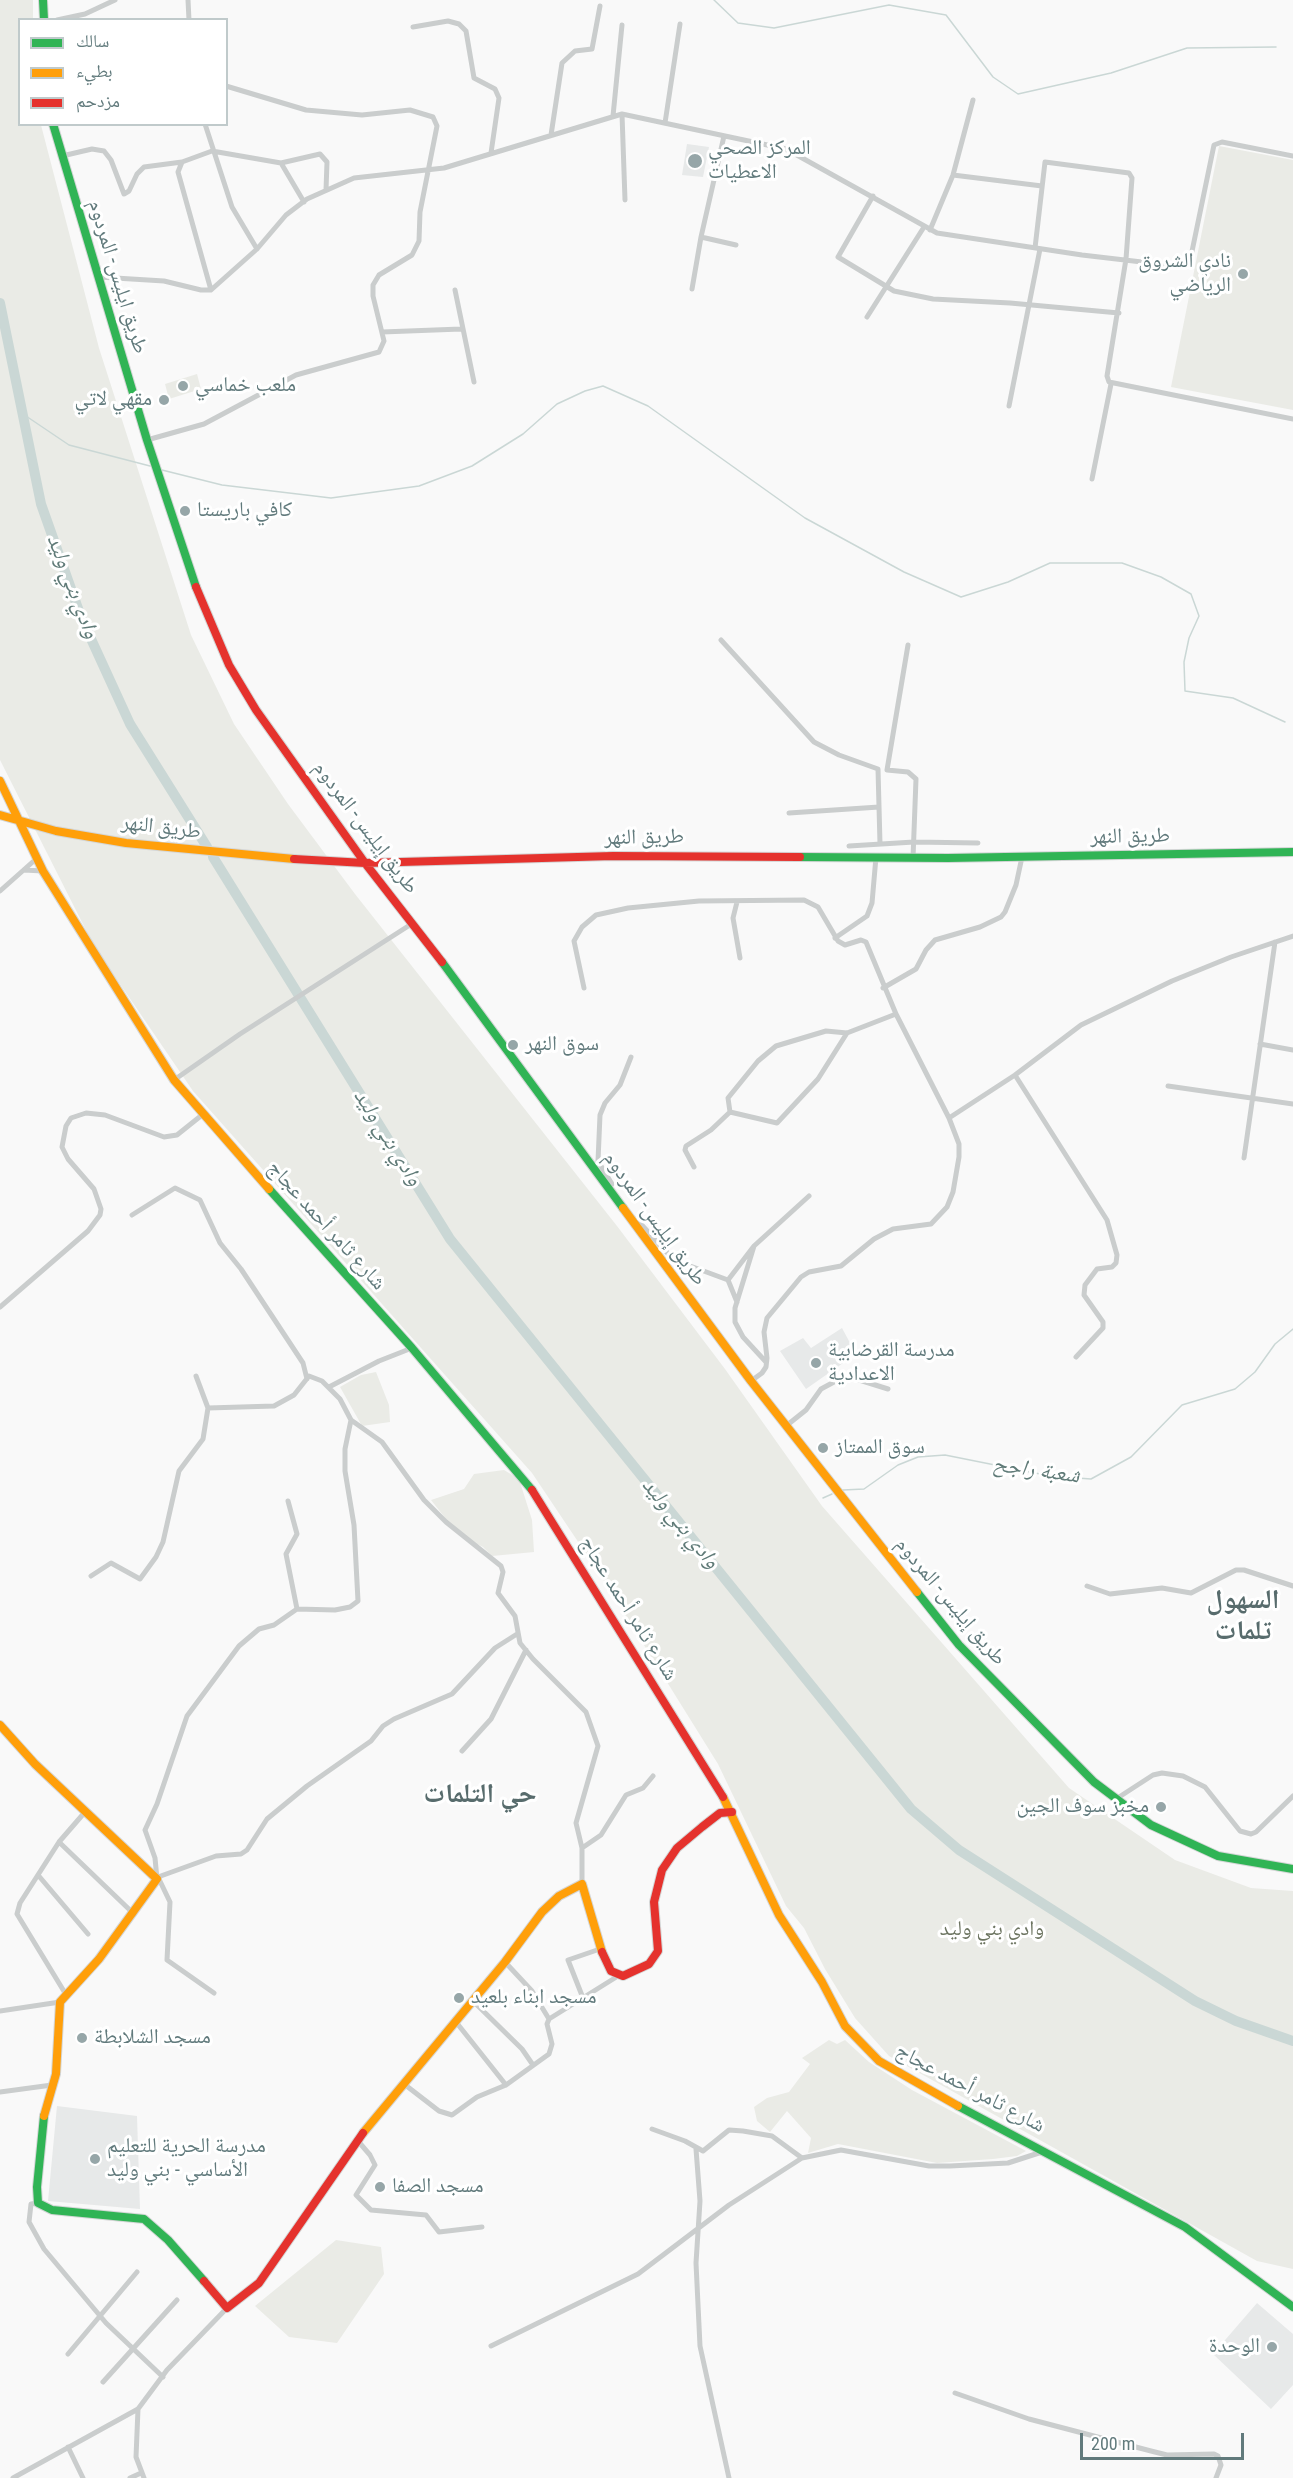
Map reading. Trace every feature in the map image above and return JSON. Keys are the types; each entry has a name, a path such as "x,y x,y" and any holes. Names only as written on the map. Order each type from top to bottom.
{"main road":[{"path":"43,0 44,18"},
{"name":"طريق ايليس- المردوم","path":"54,126 147,440"},
{"name":"طريق إيليس- المردوم","path":"147,440 194,583 229,665 256,710 366,863 628,1212 751,1381 959,1645 1073,1762 1114,1800 1150,1825 1218,1856 1293,1869"},
{"name":"شارع ثامر أحمد عجاج","path":"0,781 36,859 174,1080 202,1115 412,1348 536,1495 732,1812 779,1915 822,1982 845,2026 879,2061 910,2080 1185,2227 1257,2277 1293,2307"},
{"name":"طريق النهر","path":"0,815 56,831 126,843 260,857 366,863 613,856 913,858 1293,852"},
{"path":"0,1725 35,1764 157,1878 134,1914 99,1959 62,1998 56,2073 41,2144 38,2204 52,2210 144,2219 168,2240 227,2308 259,2283 358,2141 505,1962 542,1912 559,1896 582,1884 593,1915 600,1949 611,1971 618,1976 650,1964 658,1951 656,1888 670,1858 676,1848 720,1813 732,1812"}],"street":[{"path":"68,18 85,15 115,0"},
{"path":"188,0 189,18"},
{"path":"551,135 562,63 575,51 592,49 600,6"},
{"path":"413,27 448,21 463,26 474,78 495,89 499,98 491,153"},
{"path":"665,123 680,24"},
{"path":"614,116 622,25"},
{"path":"147,440 204,424 296,375 379,352 384,345 373,296 373,285 379,275 417,250 420,212 437,126 436,121 428,115 410,111 362,115 306,110 228,87"},
{"path":"867,317 927,229 953,175 973,99"},
{"path":"622,114 625,200"},
{"path":"98,276 164,280 201,290 211,290 256,249 286,215 326,190 354,178 428,171 622,114 786,149 873,196 927,229 954,237 1176,266 1190,261 1214,145 1218,142 1293,156"},
{"path":"206,126 212,151 232,207 256,249"},
{"path":"692,290 701,237 724,136"},
{"path":"61,156 92,149 104,151 111,160 119,188 124,194 129,191 137,174 144,167 182,162 212,151 281,163 317,154 323,156 327,162 326,190"},
{"path":"182,162 178,172 211,290"},
{"path":"1009,406 1038,248 1044,162 1129,172 1132,178 1126,259 1119,314 1107,376 1111,384 1092,479"},
{"path":"281,163 304,202"},
{"path":"953,175 1042,186"},
{"path":"873,196 838,257 903,295 918,298 1029,304 1119,314"},
{"path":"701,237 736,245"},
{"path":"455,290 461,329 474,382"},
{"path":"382,332 461,329"},
{"path":"1111,384 1293,418"},
{"path":"721,640 814,742 839,755 878,769 908,772 916,779 913,858"},
{"path":"887,770 908,645"},
{"path":"878,769 880,844"},
{"path":"789,813 879,807"},
{"path":"849,846 914,842 978,843"},
{"path":"835,938 867,916 872,903 876,857"},
{"path":"884,988 916,969 926,950 935,940 980,927 1000,917 1005,912 1016,885 1022,857"},
{"path":"0,891 36,859"},
{"path":"24,870 43,871"},
{"path":"584,988 574,941 582,927 596,915 628,908 699,901 809,901 818,907 835,938 845,945 861,940 866,942 896,1014 949,1118 959,1144 959,1157 953,1192 941,1215 932,1224 893,1229 874,1239 841,1266 809,1272 801,1277 767,1318 764,1332 766,1362 762,1373 751,1381"},
{"path":"737,902 734,925 740,958"},
{"path":"174,1080 240,1034 413,923"},
{"path":"949,1118 1015,1075 1081,1025 1172,981 1293,936"},
{"path":"1244,1158 1275,942"},
{"path":"730,1112 728,1098 766,1052 776,1046 826,1031 847,1033 896,1014"},
{"path":"730,1112 777,1123 818,1079 847,1033"},
{"path":"1260,1044 1293,1050"},
{"path":"631,1057 620,1084 603,1108 597,1155 599,1165 628,1212 674,1260 728,1280 737,1302"},
{"path":"1015,1075 1107,1220 1118,1255 1112,1267 1097,1269 1085,1285 1084,1295 1103,1324 1099,1334 1076,1357"},
{"path":"1168,1086 1293,1104"},
{"path":"694,1167 685,1150 686,1146 711,1130 730,1112"},
{"path":"0,1307 88,1231 100,1215 94,1189 68,1159 62,1147 66,1126 71,1118 86,1113 105,1115 164,1137 177,1135 202,1115"},
{"path":"132,1215 175,1188 200,1200 220,1243 303,1363 308,1380"},
{"path":"728,1280 754,1246 809,1196"},
{"path":"754,1246 737,1302 735,1322 740,1332 766,1362"},
{"path":"329,1387 379,1361 412,1348"},
{"path":"91,1576 111,1563 140,1579 156,1557 163,1542 179,1471 203,1439 208,1408 196,1376"},
{"path":"208,1408 274,1406 294,1395 309,1376 316,1378 340,1399 351,1420 382,1443 421,1497 446,1522 501,1566 503,1572 498,1593 515,1616 517,1634 526,1650 586,1712 595,1736 598,1753 583,1794 576,1823 582,1848 582,1884"},
{"path":"786,1426 806,1410 821,1389 834,1382 856,1379 888,1389"},
{"path":"214,1993 167,1960 170,1902 157,1878 155,1858 146,1840 145,1830 157,1804 187,1716 224,1663 248,1636 286,1618 297,1609 335,1610 350,1607 358,1601 354,1525 345,1464 351,1420"},
{"path":"288,1501 297,1534 286,1554 297,1609"},
{"path":"1087,1586 1110,1594 1162,1588 1191,1593 1236,1570 1244,1570 1293,1586"},
{"path":"157,1878 216,1856 241,1854 247,1850 267,1819 307,1786 371,1741 383,1726 394,1719 459,1690 495,1648 517,1634"},
{"path":"462,1751 497,1710 526,1650"},
{"path":"1114,1800 1153,1775 1183,1776 1205,1787 1240,1831 1251,1834 1256,1832 1293,1796"},
{"path":"582,1848 601,1834 626,1795 643,1788 653,1776"},
{"path":"0,2011 62,1998 17,1914 20,1903 59,1842 85,1812"},
{"path":"59,1842 134,1914"},
{"path":"38,1875 88,1934"},
{"path":"583,1998 568,1960 600,1949"},
{"path":"505,1962 532,1990 549,2019"},
{"path":"404,2084 439,2111 448,2115 477,2097 506,2085 533,2065 551,2049 552,2039 547,2024 549,2019 618,1976"},
{"path":"473,2001 522,2049 533,2065"},
{"path":"456,2022 506,2085"},
{"path":"0,2092 52,2085"},
{"path":"652,2129 685,2141 696,2149 706,2150 725,2132 734,2129 772,2136 802,2158"},
{"path":"358,2141 375,2165 356,2195 371,2210 426,2216 439,2232 482,2227"},
{"path":"696,2149 699,2230 696,2263 700,2346 729,2478"},
{"path":"491,2346 638,2274 729,2205 802,2158 841,2150 928,2166 950,2166 1008,2163 1046,2151"},
{"path":"38,2204 31,2204 28,2215 31,2228 44,2249 132,2350 163,2377"},
{"path":"68,2354 137,2272"},
{"path":"103,2382 177,2300"},
{"path":"14,2478 138,2409 163,2377 227,2308"},
{"path":"955,2393 1029,2419 1167,2455 1214,2454 1218,2456 1221,2465 1216,2478"},
{"path":"130,2478 142,2476 135,2451 138,2409"},
{"path":"68,2447 83,2478"}],"shaded area":[{"name":"المركز الصحي الاعطيات","path":"687,144 709,147 703,177 682,175"},
{"name":"مدرسة القرضابية الاعدادية","path":"842,1328 856,1354 806,1389 780,1351 803,1338 811,1348"},
{"name":"مدرسة الحرية للتعليم الأساسي - بني وليد","path":"57,2106 137,2116 140,2209 48,2201"},
{"path":"1257,2303 1293,2334 1293,2385 1271,2409 1213,2354"}],"green space":[{"name":"وادي بني وليد","path":"0,0 33,0 33,18 18,18 18,126 41,126 99,348 191,635 234,724 288,804 355,894 617,1226 725,1369 822,1506 1069,1788 1175,1860 1251,1888 1293,1891 1293,2269 1257,2261 889,2056 855,2018 825,1969 804,1928 786,1906 718,1764 601,1576 532,1473 193,1091 94,946 0,760"},
{"name":"نادي الشروق الرياضي","path":"1219,146 1293,160 1293,410 1171,387"},
{"name":"ملعب خماسي","path":"197,374 201,389 169,399 165,384"},
{"path":"376,1372 389,1405 390,1422 362,1426 340,1387 361,1375"},
{"path":"504,1470 519,1479 532,1520 534,1552 492,1556 483,1547 465,1538 431,1500 464,1489 474,1474"},
{"path":"829,2040 837,2044 845,2040 869,2062 912,2090 1026,2151 1017,2156 937,2163 838,2144 808,2153 811,2138 787,2111 770,2132 757,2121 754,2107 767,2098 789,2092 810,2064 802,2058"},
{"path":"336,2240 381,2247 384,2274 337,2343 289,2337 255,2306"}],"waterway":[{"path":"714,0 738,23 774,28 889,5 946,15 993,77 1018,94 1111,73 1187,48 1276,47"},
{"name":"وادي بني وليد","path":"0,303 41,504 81,617 130,724 207,847"},
{"path":"162,470 222,485 331,498 419,486 472,466 523,434 557,404 585,391 603,386 648,406 805,518 904,572 961,597 1008,582 1050,563 1122,563 1161,577 1191,594 1199,616 1189,638 1184,662 1185,691 1233,698 1285,722"},
{"path":"23,414 69,445 150,466"},
{"name":"وادي بني وليد","path":"213,857 450,1239 911,1809 959,1850 1195,2001 1236,2021 1293,2041"},
{"name":"شعبة راجح","path":"843,1490 864,1489 898,1465 918,1457 945,1455 1050,1476 1091,1479 1131,1457 1182,1405 1235,1389 1255,1372 1275,1344 1293,1329"},
{"path":"823,1498 832,1494"}],"traffic: fast":[{"path":"43,0 44,18"},
{"path":"54,126 147,440 196,587"},
{"path":"800,857 948,858 1293,852"},
{"path":"442,962 623,1208"},
{"path":"269,1189 412,1348 532,1490"},
{"path":"917,1592 959,1645 1094,1782 1151,1825 1218,1856 1293,1869"},
{"path":"958,2106 1185,2227 1293,2307"},
{"path":"44,2116 37,2187 38,2203 52,2210 144,2219 168,2240 204,2281"}],"traffic: slow":[{"path":"0,781 43,871 174,1080 269,1189"},
{"path":"0,815 56,831 126,843 294,859"},
{"path":"623,1208 751,1381 917,1592"},
{"path":"0,1725 35,1764 157,1879 99,1959 60,2002 56,2074 44,2116"},
{"path":"723,1797 779,1915 822,1982 845,2026 879,2061 958,2106"},
{"path":"363,2133 505,1962 542,1912 559,1896 582,1884 602,1952"}],"traffic: jam":[{"path":"196,587 229,665 256,710 365,863 442,962"},
{"path":"294,859 365,863 613,856 800,857"},
{"path":"532,1490 723,1797"},
{"path":"602,1952 611,1971 623,1976 649,1964 658,1951 654,1902 662,1870 677,1848 702,1827 720,1813 732,1812"},
{"path":"204,2281 227,2308 259,2283 363,2133"}],"place":[{"name":"المركز الصحي الاعطيات","path":"695,161"},
{"name":"نادي الشروق الرياضي","path":"1243,274"},
{"name":"ملعب خماسي","path":"183,386"},
{"name":"مقهي لاتي","path":"164,400"},
{"name":"كافي باريستا","path":"185,511"},
{"name":"سوق النهر","path":"513,1045"},
{"name":"مدرسة القرضابية الاعدادية","path":"816,1363"},
{"name":"سوق الممتاز","path":"823,1448"},
{"name":"مخبز سوف الجين","path":"1161,1807"},
{"name":"مسجد ابناء بلعيد","path":"459,1998"},
{"name":"مسجد الشلابطة","path":"82,2038"},
{"name":"مدرسة الحرية للتعليم الأساسي - بني وليد","path":"95,2159"},
{"name":"مسجد الصفا","path":"380,2187"},
{"name":"الوحدة","path":"1272,2347"}],"district":[{"name":"السهول تلمات","path":"1243,1616"},
{"name":"حي التلمات","path":"480,1795"}]}
